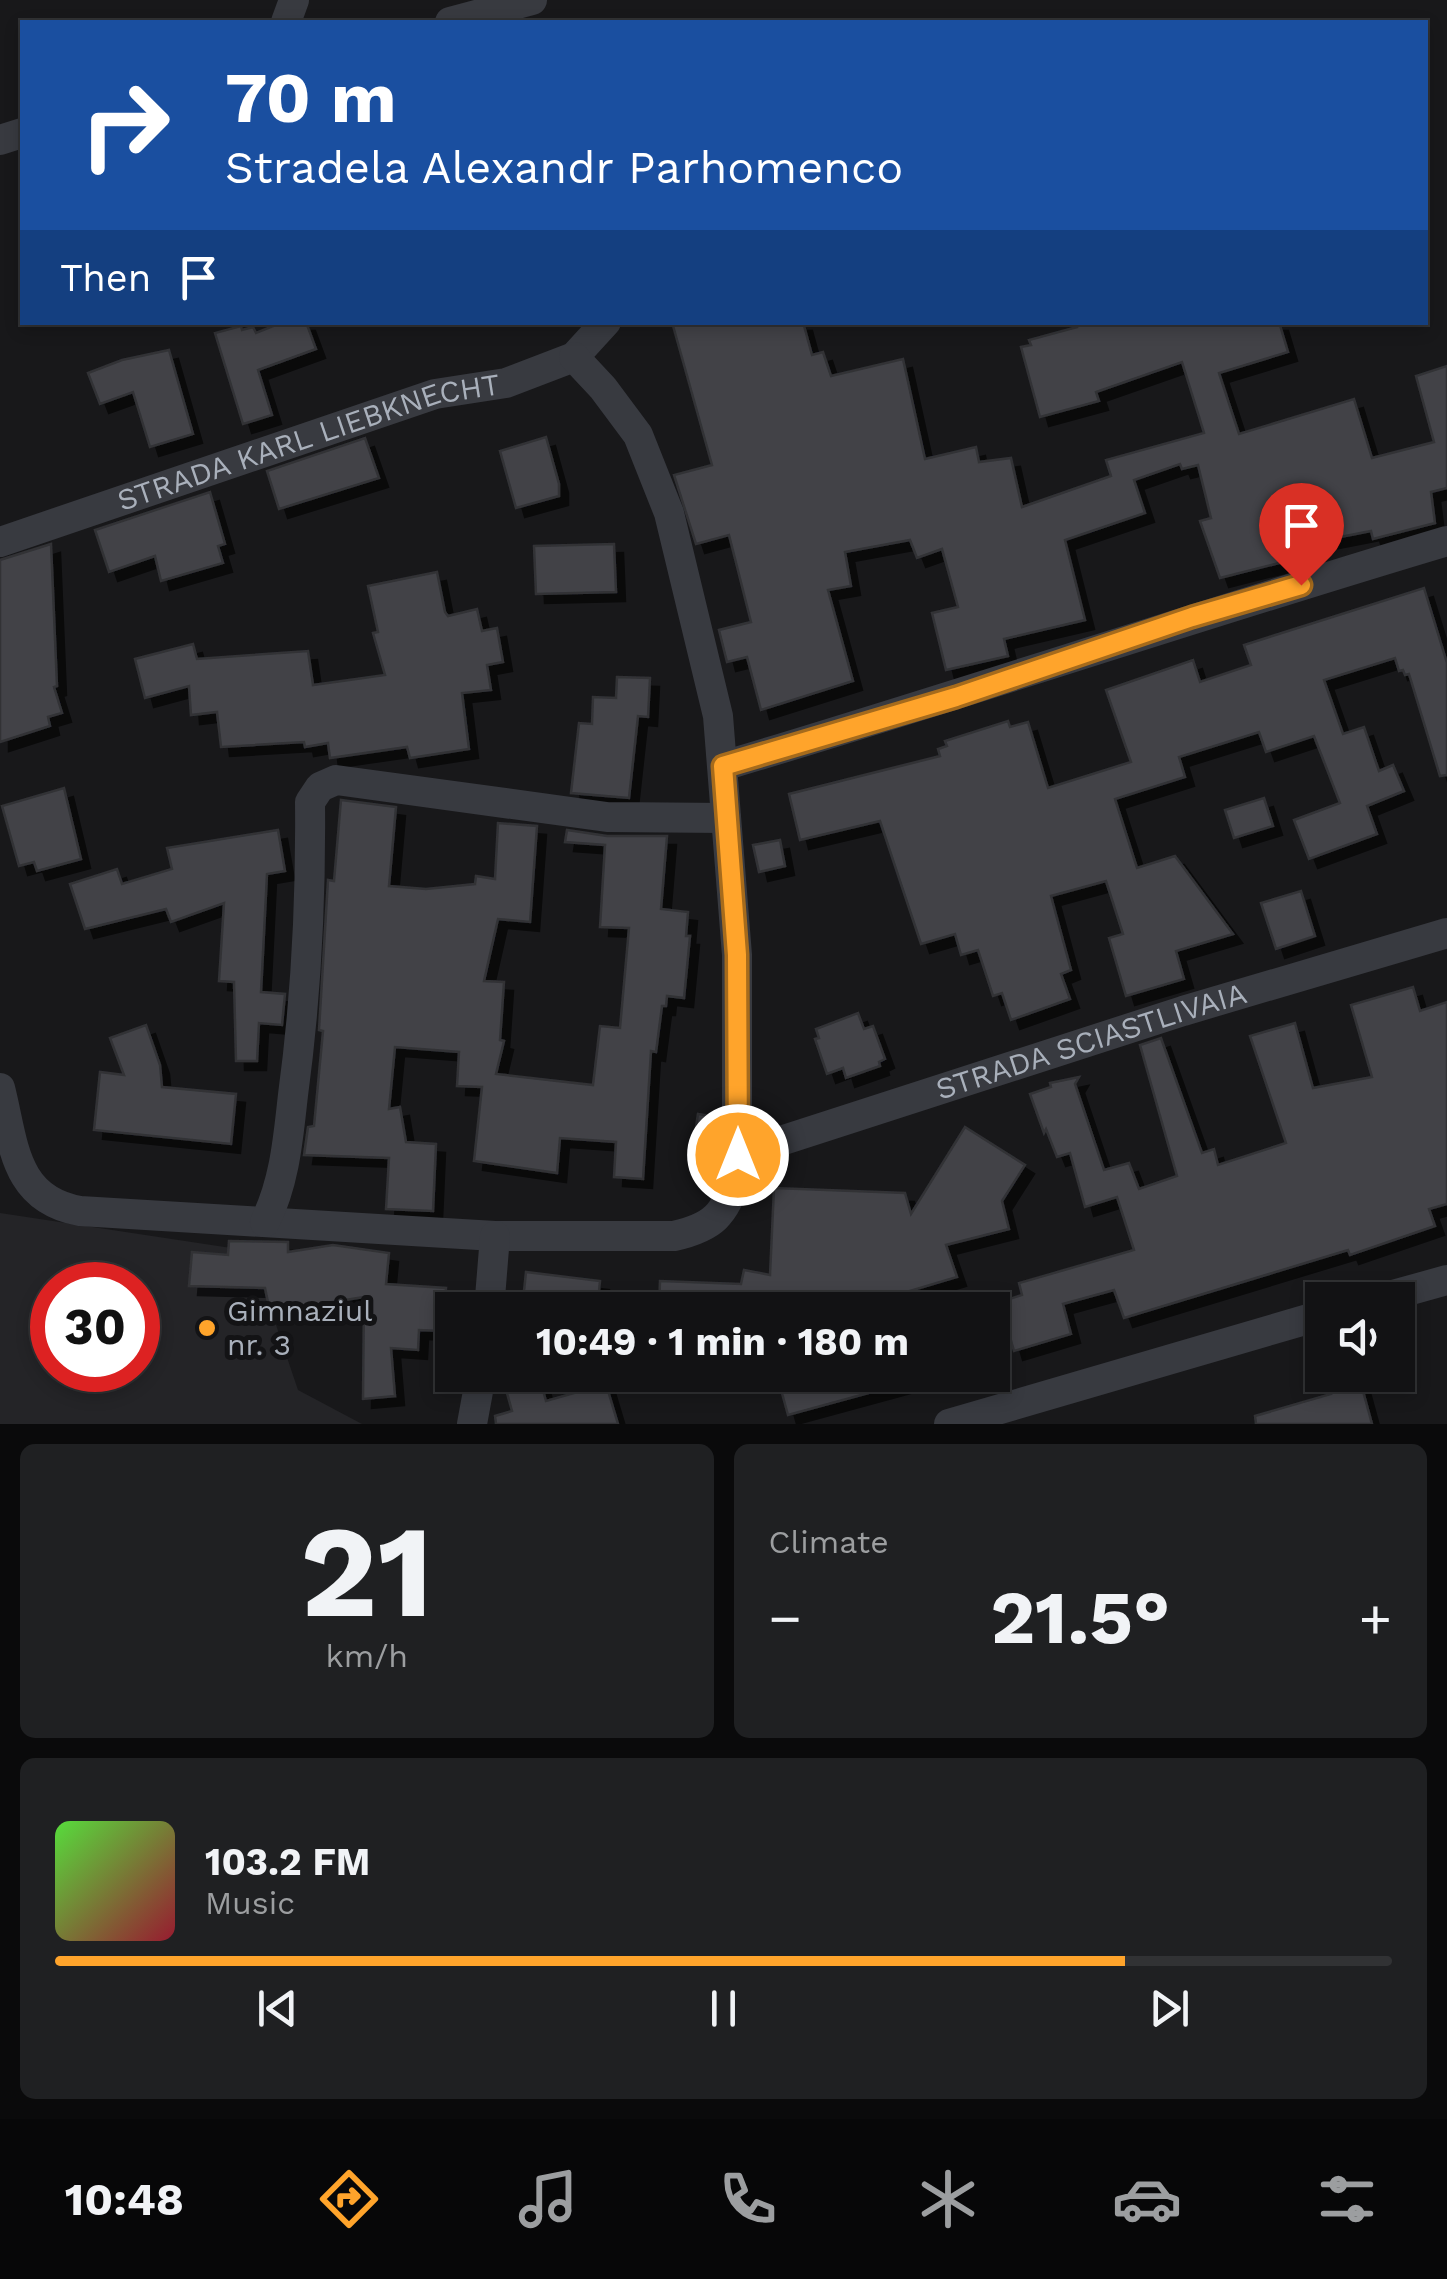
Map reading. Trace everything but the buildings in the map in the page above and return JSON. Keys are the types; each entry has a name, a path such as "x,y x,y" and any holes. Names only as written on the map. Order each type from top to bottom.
{"street":[{"path":"457,20 532,0"},
{"name":"STRADA KARL LIEBKNECHT","path":"0,542 435,394 506,383 574,357 603,325"},
{"path":"0,1088 28,1183 42,1198 80,1212 496,1236 674,1236 698,1230 714,1220 728,1203 737,1178 738,1155 737,955 718,716 669,513 638,435 574,357"},
{"path":"723,766 956,697 1192,617 1447,541"},
{"path":"265,1222 278,1195 284,1168 300,1042 310,802 320,787 336,780 607,816 726,818"},
{"name":"STRADA SCIASTLIVAIA","path":"738,1155 1183,1010 1447,933"},
{"path":"491,1292 496,1236"},
{"path":"1415,1289 1447,1280"},
{"path":"950,1424 1305,1320"},
{"path":"472,1424 478,1392"}],"shaded area":[{"name":"Gimnaziul nr. 3","path":"0,1213 251,1251 298,1390 362,1424 0,1424"}],"place":[{"name":"Gimnaziul nr. 3","path":"207,1328"}],"route":[{"path":"738,1155 737,955 723,766 956,697 1192,617 1301,585"}]}
